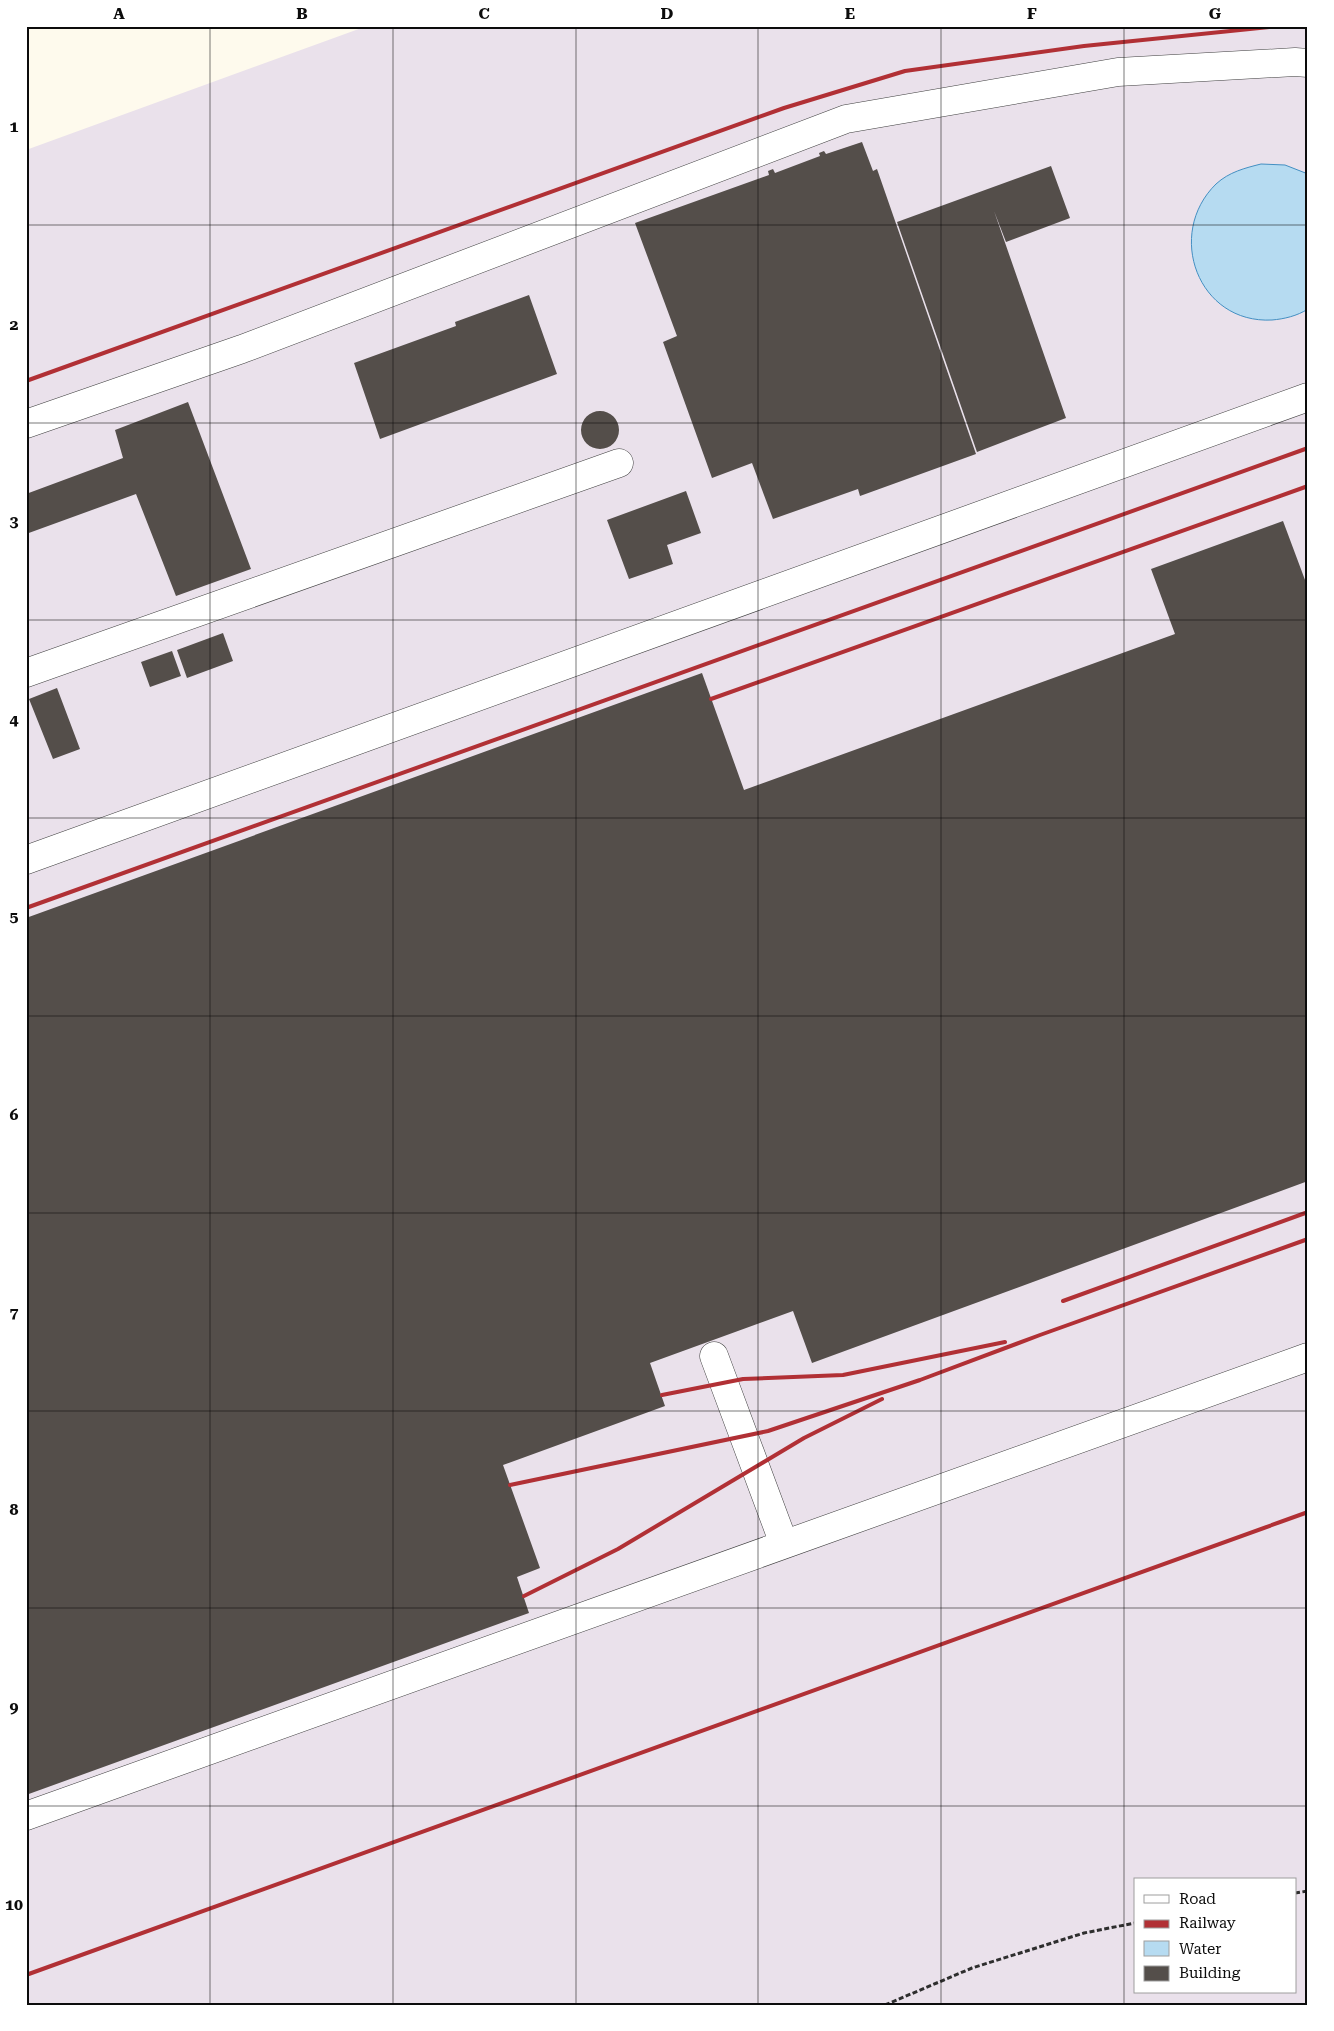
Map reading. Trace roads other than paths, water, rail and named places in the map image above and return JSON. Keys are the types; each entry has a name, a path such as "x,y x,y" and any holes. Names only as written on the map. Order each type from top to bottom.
{"lane":[{"path":"26,424 242,349 846,119 1118,72 1295,62 1308,63"},
{"path":"26,860 1308,397"},
{"path":"26,673 619,464"},
{"path":"714,1356 784,1544"},
{"path":"26,1816 1308,1357"}],"water":[{"path":"1261,164 1285,165 1308,174 1308,309 1290,317 1272,320 1246,317 1225,307 1208,292 1197,272 1192,250 1193,227 1201,204 1216,184 1232,173"}],"railway":[{"path":"26,381 784,108 905,71 1084,46 1280,26"},
{"path":"26,908 1308,448"},
{"path":"711,699 1308,486"},
{"path":"1063,1301 1308,1212"},
{"path":"510,1485 768,1431 920,1380 1308,1239"},
{"path":"662,1395 743,1379 843,1375 1005,1342"},
{"path":"524,1596 618,1549 804,1438 882,1399"},
{"path":"26,1975 1308,1512"}]}
